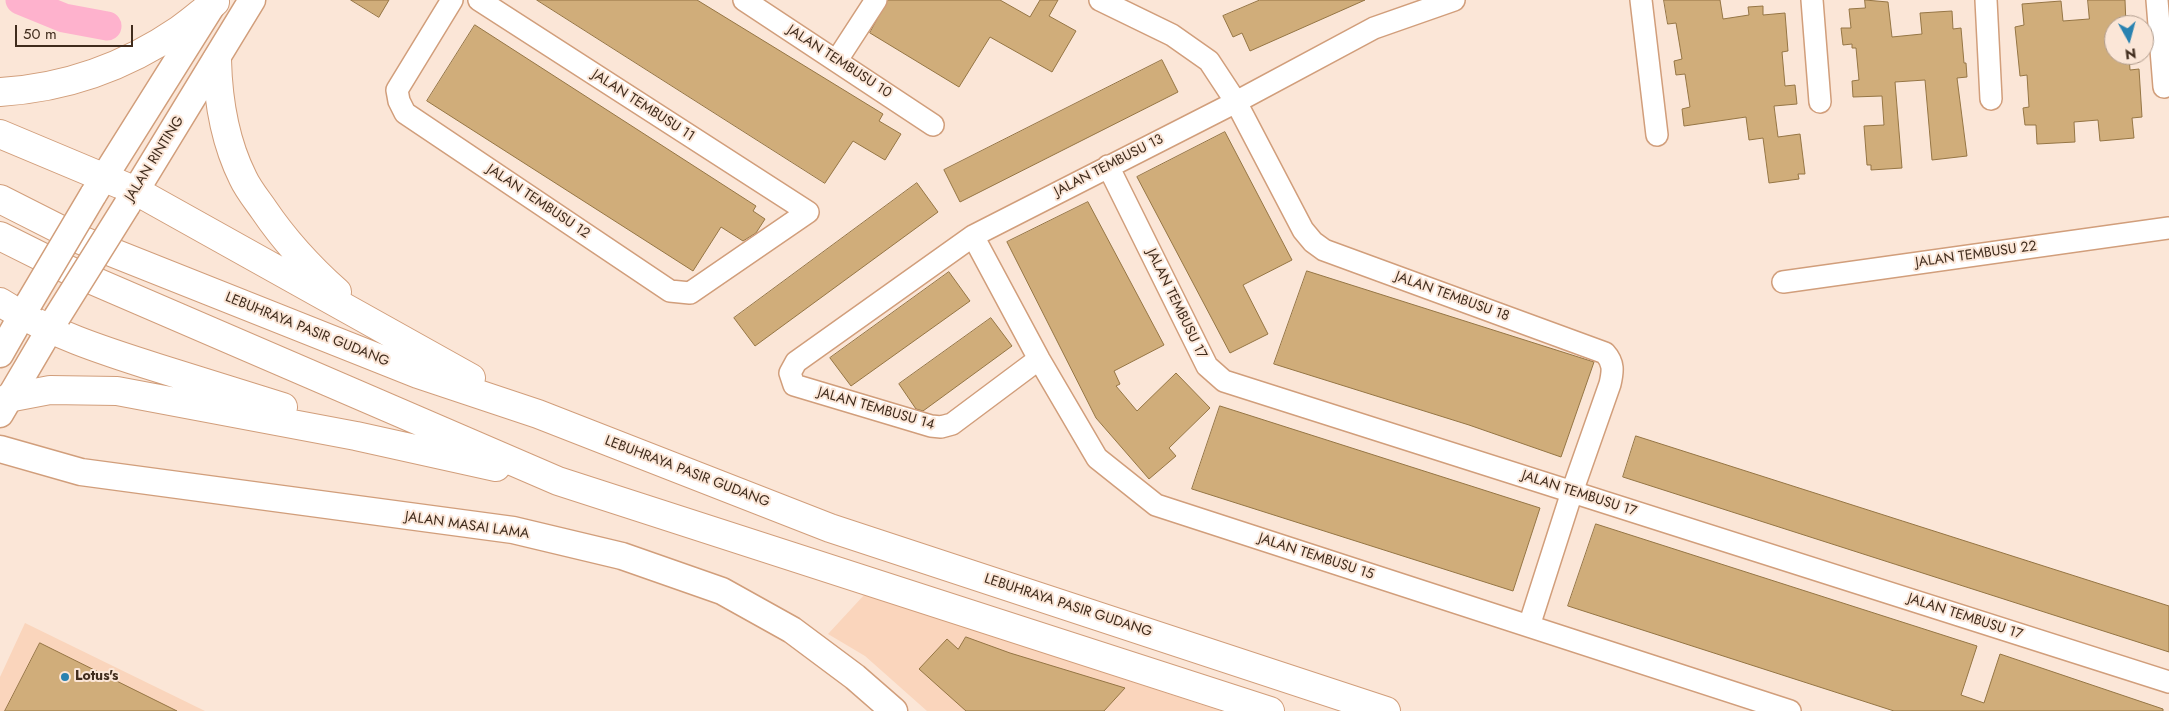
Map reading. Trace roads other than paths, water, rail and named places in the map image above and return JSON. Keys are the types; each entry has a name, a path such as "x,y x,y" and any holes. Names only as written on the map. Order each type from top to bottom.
{"highway":[{"path":"0,92 61,85 96,74 155,45 181,29 215,1"},
{"path":"217,60 218,89 228,135 236,162 250,191 279,233 311,269 339,293 411,346"},
{"path":"0,134 98,186 131,198 538,414"},
{"name":"LEBUHRAYA PASIR GUDANG","path":"0,199 99,247 418,374 538,414 830,528 1386,711"},
{"path":"0,236 64,268 558,481"},
{"path":"17,307 54,323 109,352 296,412 356,436"},
{"path":"4,407 50,390 117,391 356,436 558,481 1270,711"}],"main road":[{"name":"JALAN RINTING","path":"4,407 252,0"},
{"path":"0,354 17,307 98,186 215,1"},
{"name":"JALAN MASAI LAMA","path":"0,449 81,472 513,530 622,556 722,591 792,630 855,677 894,711"}],"street":[{"name":"JALAN TEMBUSU 12","path":"452,0 397,90 399,101 405,113 670,291"},
{"name":"JALAN TEMBUSU 11","path":"478,0 808,212 690,293 670,291"},
{"name":"JALAN TEMBUSU 10","path":"744,0 933,125"},
{"path":"837,60 876,0"},
{"path":"1100,0 1172,35 1209,61 1236,102"},
{"name":"JALAN TEMBUSU 13","path":"790,374 796,362 973,236 1236,102 1374,28 1454,0"},
{"path":"1642,0 1657,135"},
{"path":"1812,0 1820,102"},
{"path":"1986,0 1991,99"},
{"path":"2157,0 2164,87"},
{"name":"JALAN TEMBUSU 18","path":"1236,102 1303,230 1313,242 1324,250 1605,353 1611,359 1613,370 1610,384 1572,492"},
{"name":"JALAN TEMBUSU 17","path":"1108,166 1207,366 1224,381 2169,682"},
{"name":"JALAN TEMBUSU 22","path":"1783,282 2169,228"},
{"name":"JALAN TEMBUSU 15","path":"973,236 1097,458 1156,505 1790,711"},
{"name":"JALAN TEMBUSU 14","path":"790,374 794,385 931,426 941,427 952,424 1040,359"},
{"path":"1529,626 1572,492"}],"waterway":[{"path":"20,0 64,18 107,26"}],"place":[{"name":"Lotus's","path":"65,677"}]}
